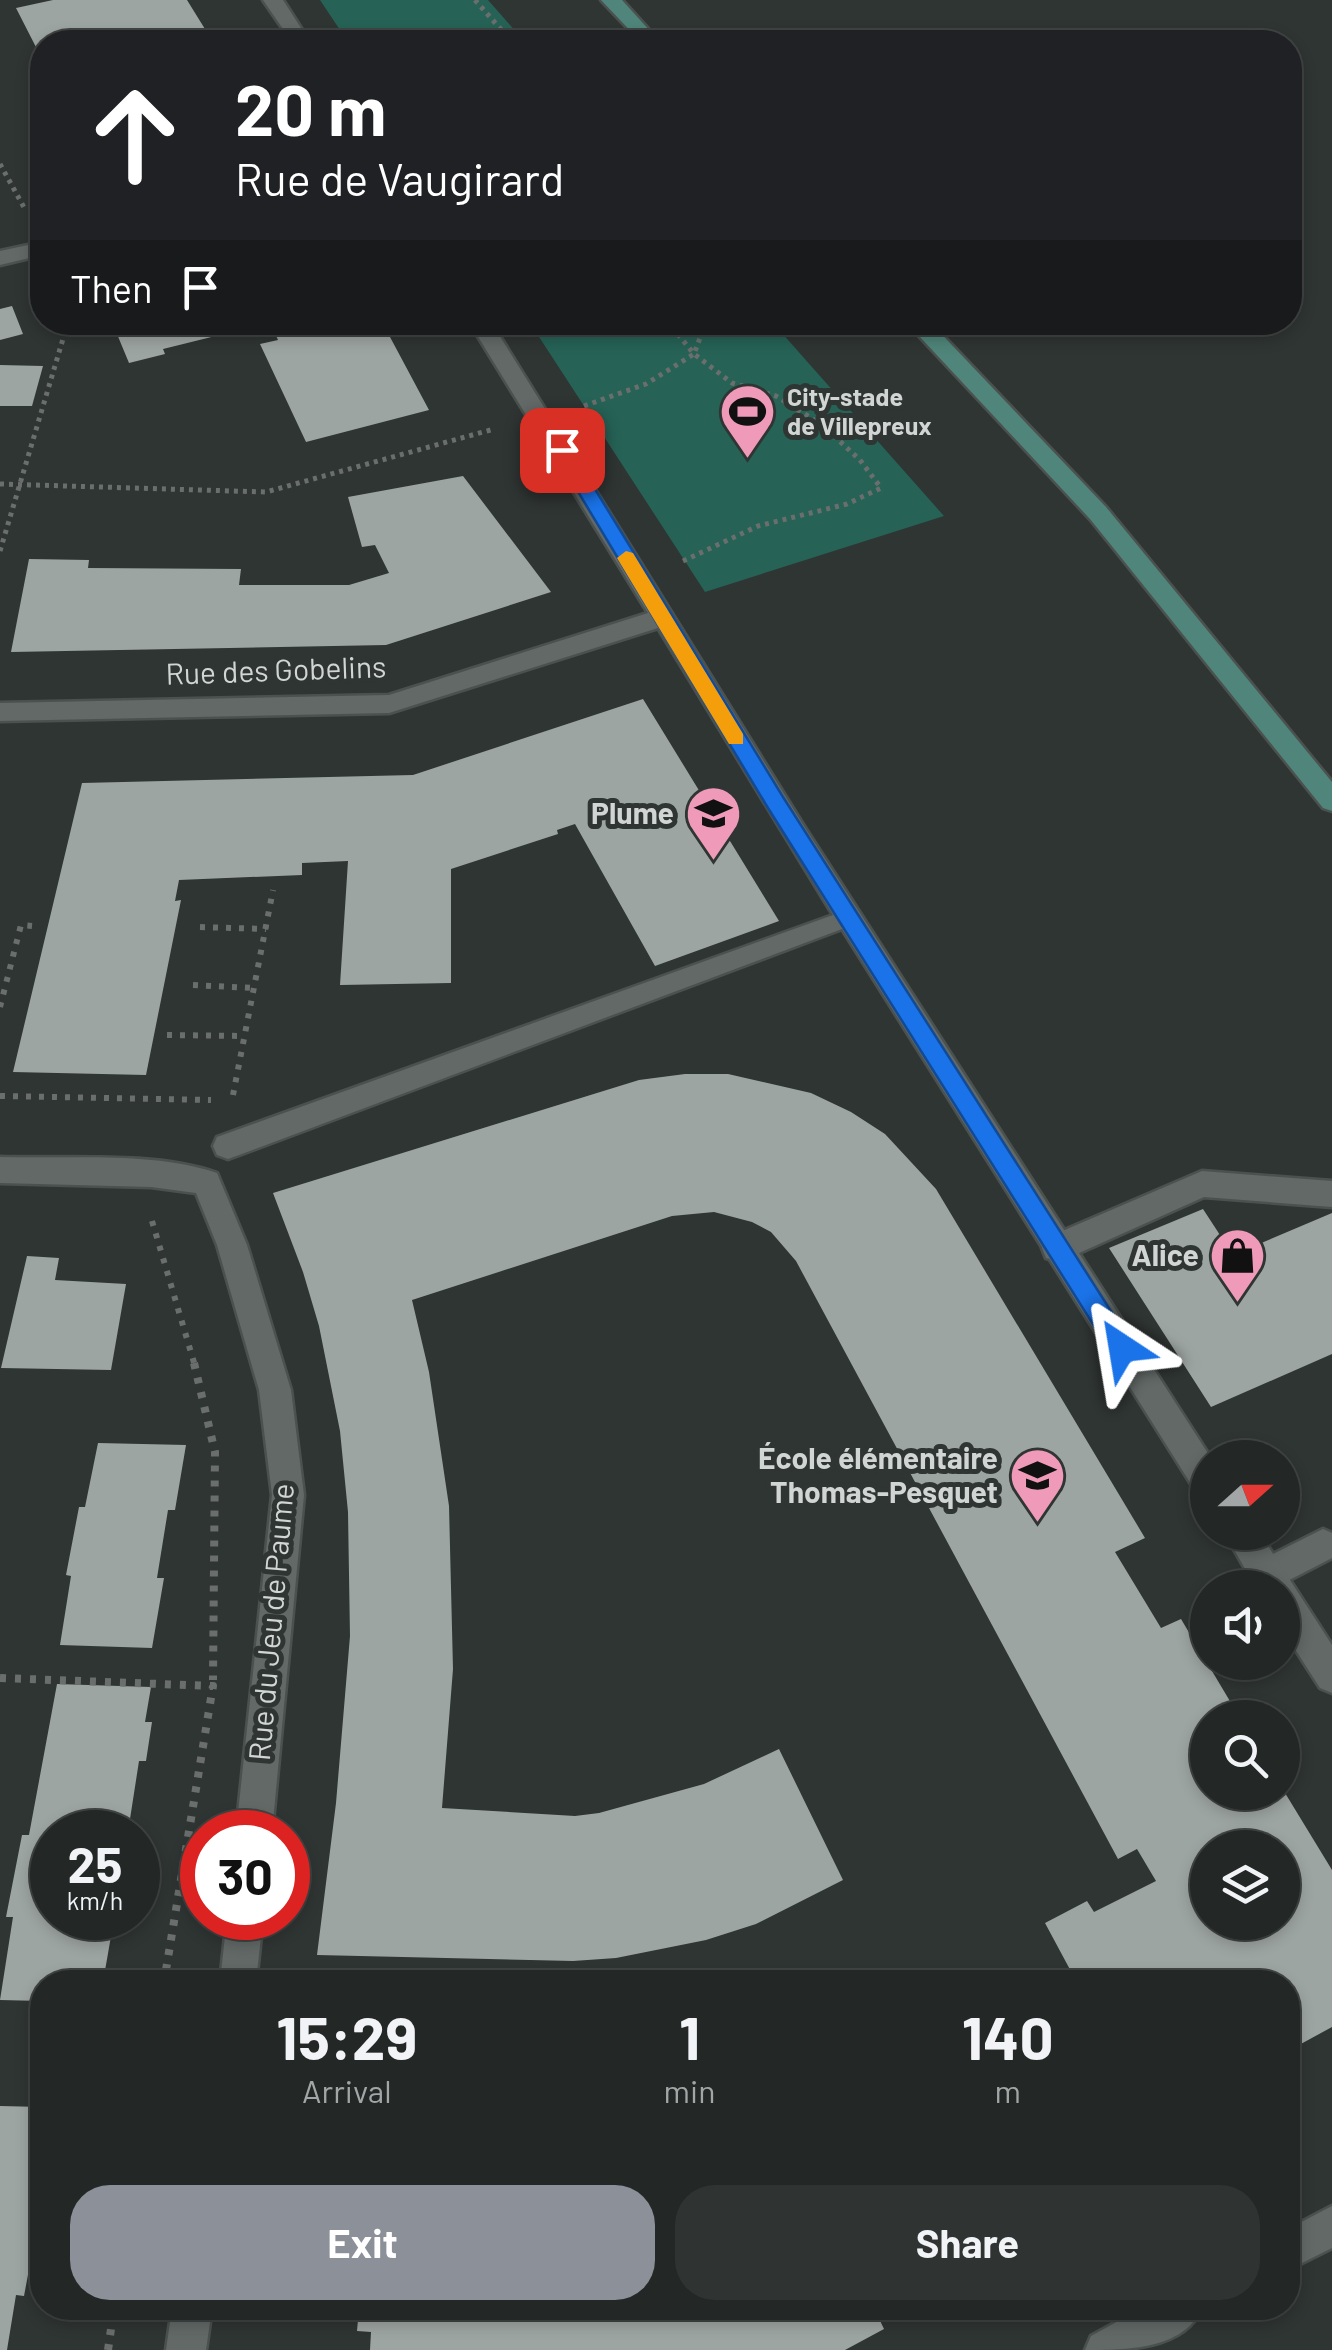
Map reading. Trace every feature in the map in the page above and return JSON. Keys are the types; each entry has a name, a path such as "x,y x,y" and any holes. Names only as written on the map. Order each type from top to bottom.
{"main road":[{"path":"611,0 640,30"},
{"path":"929,335 1098,513 1332,801"}],"street":[{"path":"273,0 293,30"},
{"path":"0,258 30,252"},
{"path":"488,335 542,417 661,618 1190,1454"},
{"name":"Rue des Gobelins","path":"0,712 390,704 661,618"},
{"path":"228,1146 830,926"},
{"name":"Rue du Jeu de Paume","path":"0,1170 150,1174 206,1182 232,1245 275,1390 288,1495 256,1810"},
{"path":"1056,1248 1202,1184 1332,1194"},
{"path":"1294,1570 1323,1545"},
{"path":"1300,1626 1332,1676"},
{"path":"239,1970 243,1940"},
{"path":"1300,2243 1332,2226"},
{"path":"186,2350 190,2320"},
{"path":"1105,2350 1160,2320"}],"path":[{"path":"475,0 498,28"},
{"path":"0,164 26,212"},
{"path":"0,552 64,335"},
{"path":"679,335 694,354 733,383 750,391 772,394 815,421 862,457 880,488 863,501 787,516 721,538 683,560"},
{"path":"583,406 646,384 694,354 701,335"},
{"path":"1,484 266,492 495,429"},
{"path":"232,1101 274,890"},
{"path":"0,1008 21,925 32,926"},
{"path":"200,926 266,929"},
{"path":"193,985 254,988"},
{"path":"167,1035 244,1036"},
{"path":"0,1096 213,1100"},
{"path":"146,1206 190,1346 214,1452 213,1686 166,1970"},
{"path":"0,1678 213,1686"},
{"path":"108,2350 112,2320"}],"green space":[{"path":"320,0 488,0 514,30 340,30"},
{"path":"538,335 784,335 944,516 705,592"}],"building":[{"path":"53,0 187,0 206,30 30,30 30,35 16,8"},
{"path":"12,306 23,334 0,340 0,309"},
{"path":"117,335 220,335 163,349 165,354 129,363"},
{"path":"276,335 389,335 429,410 306,442 260,344 278,340"},
{"path":"0,365 43,366 32,406 0,406"},
{"path":"463,476 551,592 386,645 11,652 29,559 89,560 88,568 241,569 239,585 349,585 389,573 375,545 362,547 348,497"},
{"path":"643,699 779,921 655,966 575,824 557,830 558,834 451,869 451,983 340,985 348,861 302,863 302,875 179,880 175,901 181,900 146,1075 13,1072 82,783 413,775"},
{"name":"École élémentaire Thomas-Pesquet","path":"685,1074 728,1074 811,1093 885,1134 936,1189 1145,1538 1115,1552 1161,1628 1181,1619 1190,1634 1190,1680 1217,1680 1229,1700 1190,1700 1190,1810 1295,1810 1332,1870 1332,2027 1300,2044 1300,1970 1070,1970 1045,1923 1087,1901 1094,1912 1156,1881 1137,1849 1118,1859 796,1261 771,1232 752,1222 714,1212 672,1216 412,1300 429,1372 449,1506 453,1669 442,1808 575,1816 599,1813 704,1784 779,1749 843,1880 756,1924 706,1940 616,1958 573,1961 317,1955 336,1803 350,1636 348,1512 340,1431 319,1326 273,1193 639,1080"},
{"name":"Alice","path":"1203,1209 1233,1255 1332,1213 1332,1354 1211,1407 1109,1248"},
{"path":"27,1256 59,1258 55,1280 126,1284 111,1370 1,1368"},
{"path":"98,1443 186,1445 175,1510 168,1510 157,1578 164,1578 152,1648 60,1645 71,1576 66,1575 79,1507 85,1507"},
{"path":"57,1684 151,1687 145,1722 152,1722 146,1761 139,1761 131,1810 34,1810"},
{"path":"30,1830 30,1940 110,1940 105,1970 30,1970 30,2001 0,2000 13,1917 6,1917 22,1835 29,1835"},
{"path":"0,2106 30,2107 30,2264 24,2296 16,2295 7,2350 0,2350"},
{"path":"358,2320 880,2320 884,2329 845,2350 370,2350 371,2332 357,2331"}],"slow traffic":[{"path":"626,558 736,739"}],"place":[{"name":"City-stade de Villepreux","path":"748,460"},
{"name":"Plume","path":"713,863"},
{"name":"Alice","path":"1238,1305"},
{"name":"École élémentaire Thomas-Pesquet","path":"1037,1525"}],"route":[{"path":"562,450 661,618 1122,1348"}]}
